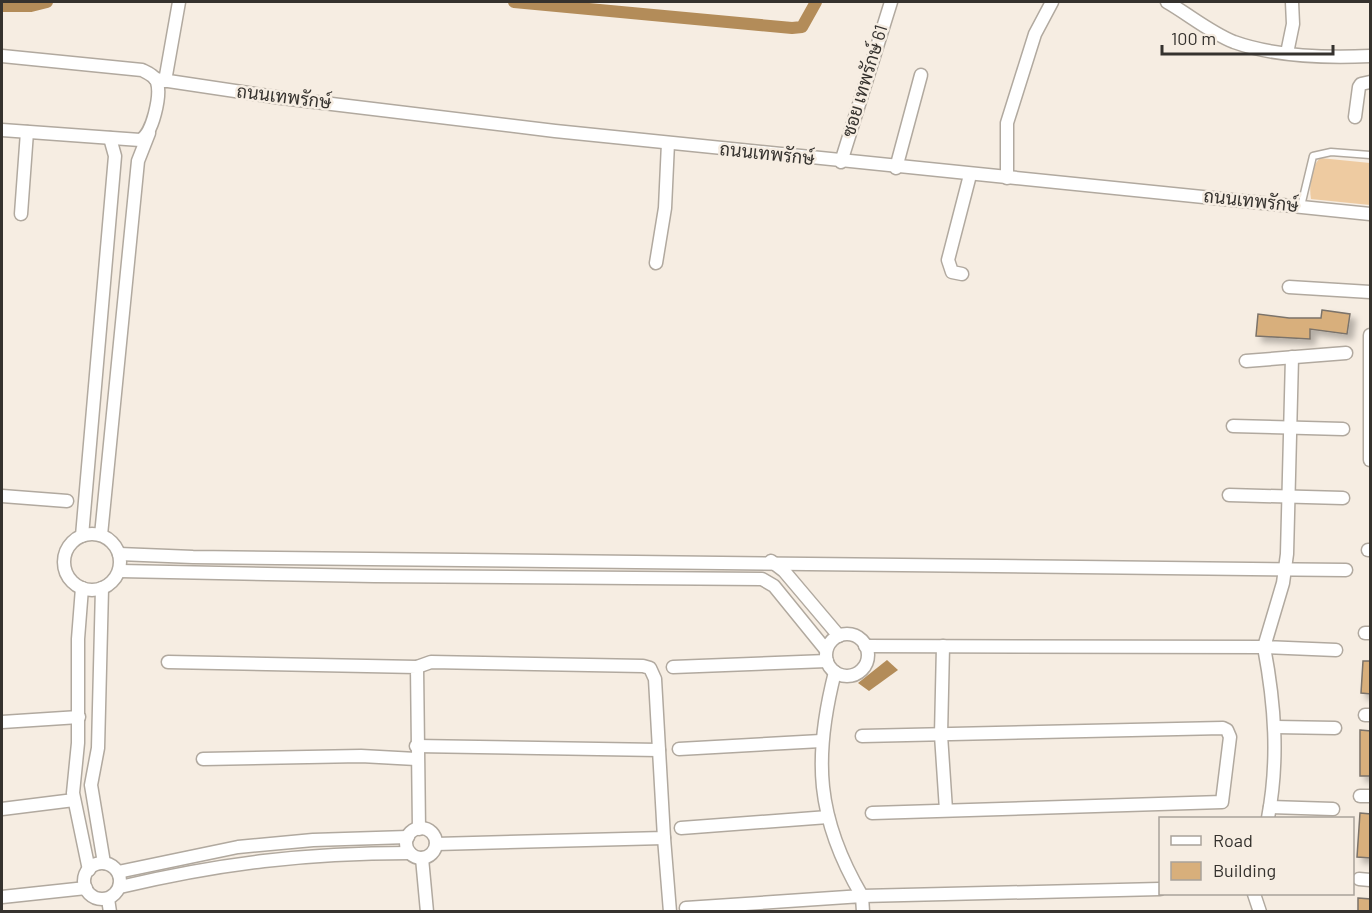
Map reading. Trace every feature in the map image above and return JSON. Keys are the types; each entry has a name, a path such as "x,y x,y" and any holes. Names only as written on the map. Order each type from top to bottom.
{"street":[{"path":"101,535 138,161 149,133 179,2"},
{"name":"ซอย เทพรักษ์ 61","path":"841,162 891,2"},
{"path":"1007,178 1007,123 1035,34 1052,2"},
{"path":"1167,2 1232,41 1287,53 1371,56"},
{"path":"1287,53 1293,24 1292,2"},
{"name":"ถนนเทพรักษ์","path":"2,56 142,70 160,80 282,98 668,143 896,168 1371,214"},
{"path":"896,168 921,75"},
{"path":"1355,117 1359,87 1361,84 1371,82"},
{"path":"2,130 140,140 149,133"},
{"path":"21,214 27,132"},
{"path":"82,536 115,156 110,138"},
{"path":"656,263 665,208 668,143"},
{"path":"962,274 952,272 948,260 970,175"},
{"path":"106,244 128,247"},
{"path":"1289,287 1371,292"},
{"path":"1371,335 1371,460"},
{"path":"1246,361 1346,353"},
{"path":"1292,357 1286,569 1264,647 1276,727 1276,766 1269,813 1333,809"},
{"path":"1233,426 1343,429"},
{"path":"1228,495 1343,498"},
{"path":"2,496 67,501"},
{"path":"101,535 115,544 119,554 120,571 115,580 102,588 82,588 70,579 64,569 64,559 73,541 82,536 101,535"},
{"path":"119,554 193,557 771,561 1346,570"},
{"path":"192,574 193,557"},
{"path":"374,559 374,576"},
{"path":"762,579 771,561"},
{"path":"771,561 784,571 839,636"},
{"path":"120,571 192,574 762,579 774,586 827,655 836,672 821,741 822,781 828,817 844,866 862,896 863,912"},
{"path":"82,588 78,639 79,717 74,800 89,870"},
{"path":"102,588 98,654 99,729 91,785 104,863 118,872 238,847 313,840 408,837 419,829"},
{"path":"827,655 831,641 839,636 856,636 866,646 867,659 861,670 849,676 836,672"},
{"path":"866,646 1264,647 1336,650"},
{"path":"943,646 941,735 946,810"},
{"path":"673,667 827,655"},
{"path":"168,662 417,667 431,662 650,668 655,679 670,912"},
{"path":"417,667 416,759 419,829"},
{"path":"2,722 79,717"},
{"path":"1276,727 1335,728"},
{"path":"862,736 1223,728 1227,730 1230,737 1222,802 872,813"},
{"path":"679,749 821,741"},
{"path":"416,746 659,750"},
{"path":"203,759 361,756 416,759"},
{"path":"2,809 74,800"},
{"path":"681,828 828,817"},
{"path":"120,887 251,861 345,853 431,855 436,844 431,832 419,829"},
{"path":"408,837 406,846 416,856 427,912"},
{"path":"436,844 664,838"},
{"path":"104,863 89,870 85,878 86,888 92,896 109,905 120,887 118,872"},
{"path":"2,897 86,888"},
{"path":"686,908 862,896 1159,889"},
{"path":"1254,895 1260,912"}],"lane":[{"path":"1301,206 1313,156 1331,152 1371,155"}],"shaded area":[{"path":"1320,158 1370,163 1370,205 1311,199 1311,177"},
{"path":"887,660 898,670 869,691 858,683"}],"building":[{"path":"1322,310 1350,314 1347,334 1310,329 1310,339 1256,336 1258,314 1289,318 1321,318"},
{"path":"1363,661 1371,661 1371,694 1361,693"},
{"path":"1360,730 1371,731 1371,776 1360,776"},
{"path":"1360,813 1371,814 1371,858 1357,857"},
{"path":"1358,898 1371,899 1371,912 1358,912"}],"waterway":[{"path":"2,6 31,6 47,2"},
{"path":"514,2 792,28 802,27 816,2"}]}
